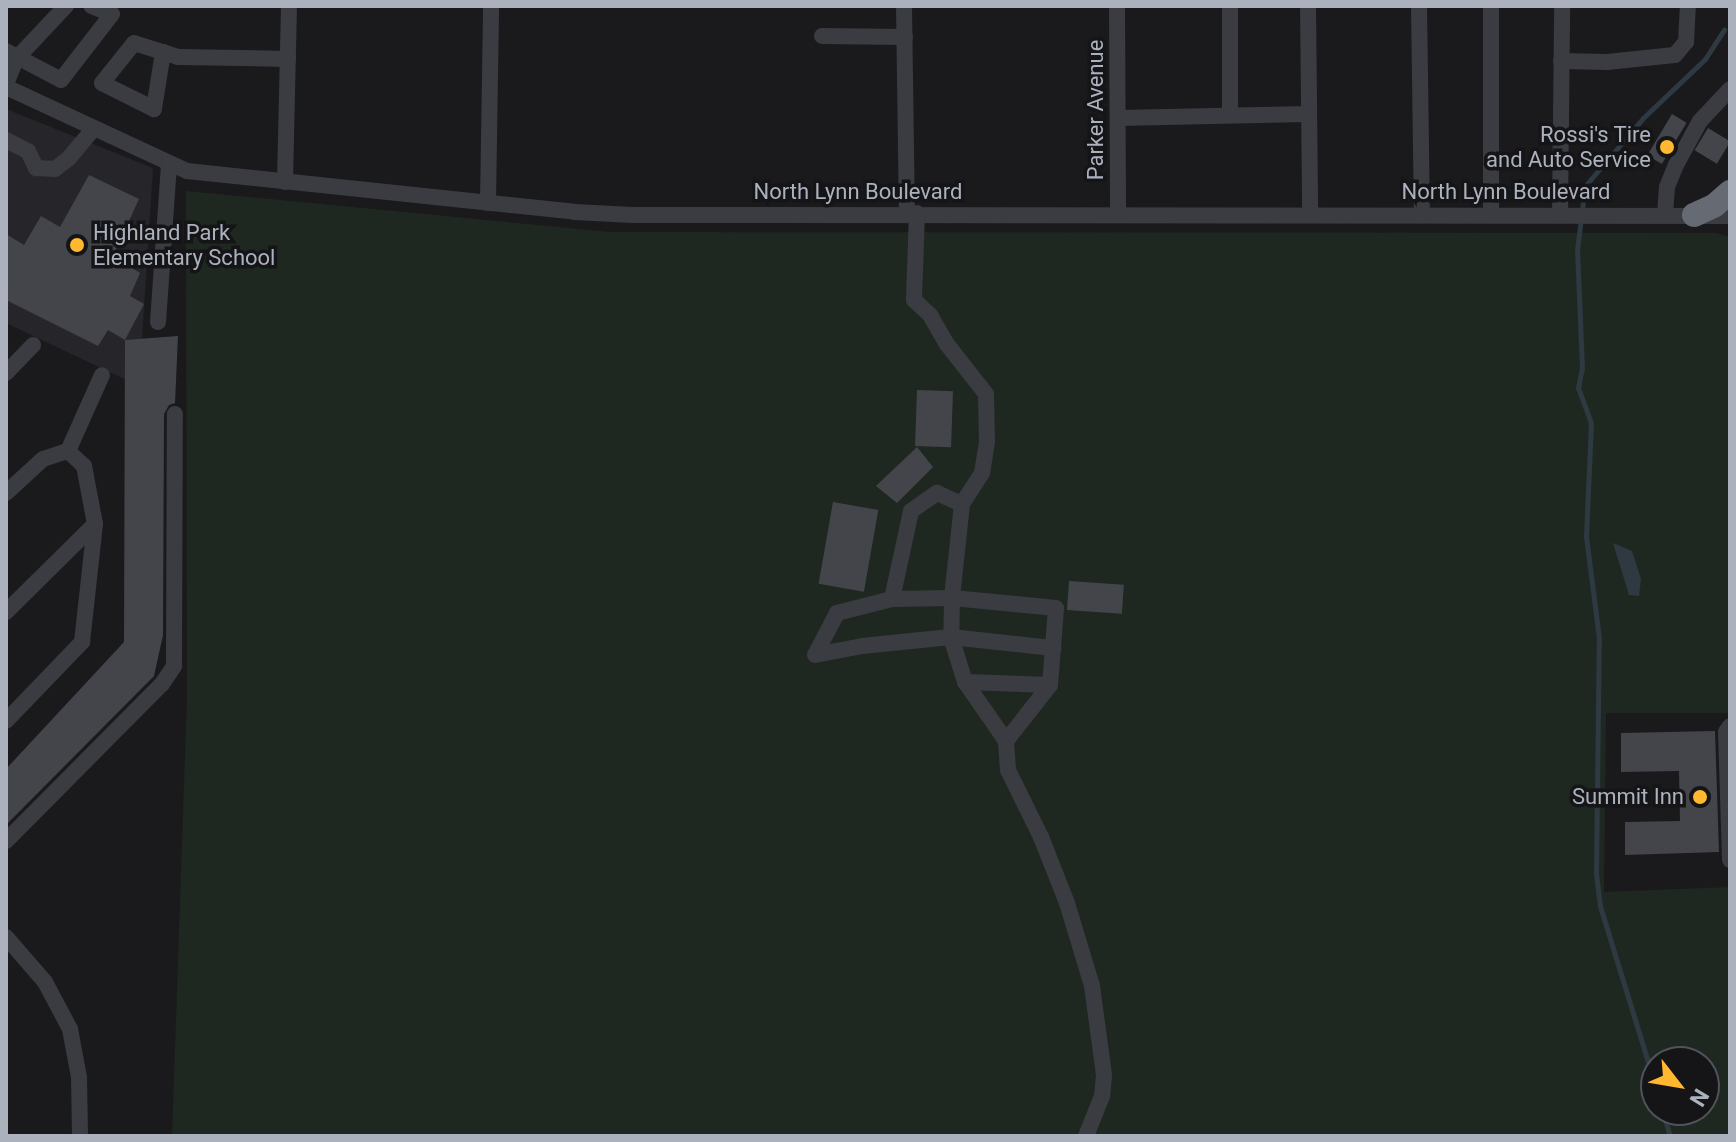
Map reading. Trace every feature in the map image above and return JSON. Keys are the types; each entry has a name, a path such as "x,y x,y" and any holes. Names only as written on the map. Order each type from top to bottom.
{"highway":[{"path":"1694,215 1715,205 1730,192"}],"street":[{"path":"6,85 11,55 66,6"},
{"path":"11,55 61,80 112,14 91,6"},
{"path":"285,182 289,6"},
{"path":"488,203 491,6"},
{"path":"904,6 914,300 930,315 946,343 986,394 987,442 982,473 962,504 951,637 965,682 1006,741 1008,770 1062,890 1092,986 1104,1075 1102,1096 1086,1136"},
{"name":"Parker Avenue","path":"1117,6 1118,214"},
{"path":"1230,6 1230,115"},
{"path":"1308,6 1310,214"},
{"path":"1419,6 1422,214"},
{"path":"1491,6 1491,214"},
{"path":"1562,6 1567,214"},
{"path":"1561,61 1607,62 1675,55 1686,42 1688,6"},
{"path":"822,36 905,37"},
{"path":"163,52 178,57 288,59"},
{"name":"North Lynn Boulevard","path":"6,85 169,164 205,174 633,215 1730,216"},
{"path":"1665,215 1667,187 1676,165 1700,121 1715,101 1730,89"},
{"path":"1118,118 1309,114"},
{"path":"6,140 28,151 36,168 55,169 93,129"},
{"path":"158,322 169,164"},
{"path":"6,373 33,345"},
{"path":"6,493 43,459 68,451 102,375"},
{"path":"6,841 162,684 174,666 175,414"},
{"path":"6,721 82,642 95,524 84,466 68,451"},
{"path":"892,599 911,511 937,493 962,504"},
{"path":"6,612 95,524"},
{"path":"1006,741 1050,685 1053,648 1056,608 952,598 892,599 837,613 815,655 862,646 951,637 1053,648"},
{"path":"965,682 1050,685"},
{"path":"1730,726 1726,732 1730,860"},
{"path":"6,937 45,982 70,1029 79,1077 80,1136"}],"shaded area":[{"name":"Highland Park Elementary School","path":"6,109 153,168 139,386 6,323"},
{"path":"186,191 610,232 1716,233 1730,237 1730,713 1606,713 1604,892 1730,887 1730,1136 172,1136 187,698"},
{"path":"1613,543 1632,551 1641,579 1639,596 1629,595"}],"building":[{"name":"Rossi's Tire and Auto Service","path":"1672,114 1687,123 1662,164 1647,155"},
{"path":"1708,128 1730,141 1717,164 1695,150"},
{"name":"Highland Park Elementary School","path":"89,175 139,199 113,256 140,273 130,296 144,304 125,340 108,330 98,346 6,300 6,234 24,245 41,216 60,227"},
{"path":"178,336 175,403 169,405 164,414 163,635 154,676 6,825 6,769 124,642 125,340"},
{"path":"917,390 953,391 951,447 915,446"},
{"path":"917,447 933,467 897,503 876,486"},
{"path":"833,502 878,510 864,592 819,584"},
{"path":"1069,581 1124,585 1122,614 1067,610"},
{"name":"Summit Inn","path":"1715,731 1719,852 1625,855 1625,822 1680,821 1679,771 1621,772 1621,733"}],"waterway":[{"path":"1643,1046 1600,906 1596,873 1599,638 1586,537 1591,423 1578,388 1582,368 1577,250 1585,186 1643,118 1705,59 1724,30"},
{"path":"1667,1126 1670,1136"}],"place":[{"name":"Rossi's Tire and Auto Service","path":"1667,147"},
{"name":"Highland Park Elementary School","path":"77,245"},
{"name":"Summit Inn","path":"1700,797"}]}
